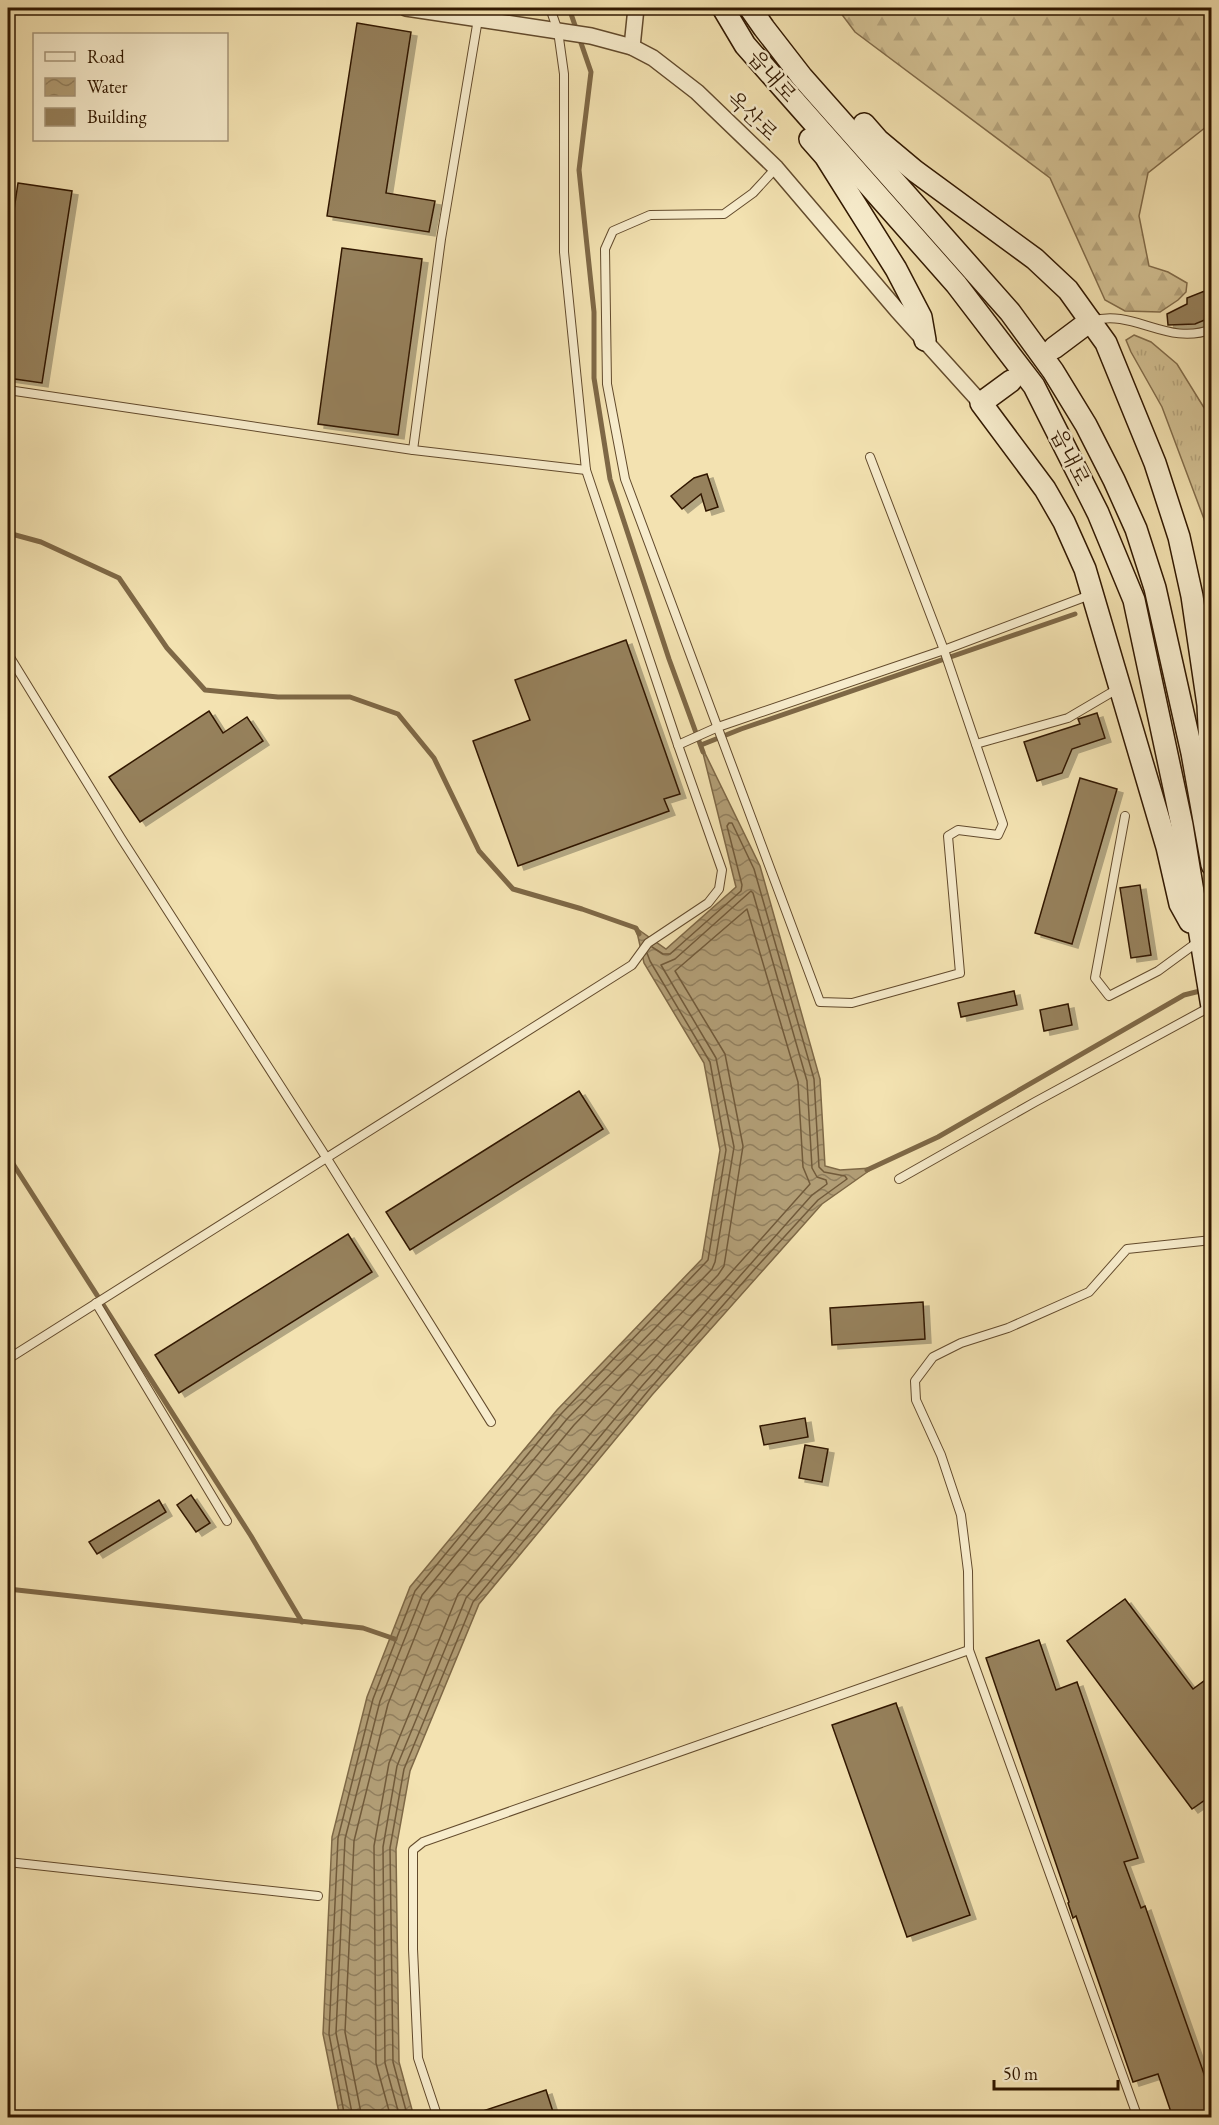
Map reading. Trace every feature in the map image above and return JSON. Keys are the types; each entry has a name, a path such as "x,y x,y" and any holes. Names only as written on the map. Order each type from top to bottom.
{"street":[{"name":"옥산로","path":"406,8 591,36 632,47 653,58 697,92 776,168 981,403"},
{"path":"632,47 636,8"},
{"name":"읍내로","path":"723,8 745,45 956,284 1034,386 1098,513 1134,600 1182,825 1211,1005"},
{"name":"읍내로","path":"750,8 802,77 1010,312 1053,372 1086,425 1136,529 1155,588 1173,664 1212,865"},
{"path":"773,40 837,96 878,140 915,171 1035,259 1068,290 1106,343 1155,463 1179,537 1192,596 1208,705 1212,789"},
{"path":"745,45 798,125 825,156 896,269 921,317 925,340"},
{"path":"1054,348 1090,321"},
{"path":"1011,381 981,403 1045,489 1064,522 1085,569 1167,847 1180,904 1200,940"}],"lane":[{"path":"8,1359 632,965 648,943 708,903 719,889 722,870 586,470 564,252 564,74 558,31 549,8"},
{"path":"413,450 441,239 478,18"},
{"path":"776,168 753,193 724,214 650,214 614,231 605,249 607,384 625,479 820,1002 852,1003 960,973 948,836 958,830 998,835 1003,824 944,650 870,457"},
{"path":"1090,321 1101,318 1124,320 1182,335 1212,329"},
{"path":"8,390 413,450 586,470"},
{"path":"678,745 718,727 944,650 1093,594"},
{"path":"8,654 121,838 326,1157 491,1422"},
{"path":"976,744 1068,718 1120,687"},
{"path":"1125,816 1095,978 1109,996 1158,971 1200,940"},
{"path":"899,1179 1211,1005"},
{"path":"1138,2118 969,1650 968,1571 961,1515 940,1455 916,1400 915,1382 933,1357 961,1343 1008,1328 1089,1292 1127,1249 1212,1240"},
{"path":"96,1303 227,1521"},
{"path":"438,2118 418,2058 413,1949 413,1850 423,1842 969,1650"},
{"path":"8,1862 318,1896"}],"green space":[{"path":"837,8 1211,8 1211,123 1148,173 1139,216 1149,266 1168,272 1187,283 1186,292 1160,312 1125,311 1105,300 1050,178 855,32"},
{"path":"1134,335 1151,342 1177,364 1211,419 1211,529 1207,527 1162,407 1126,340"}],"water":[{"path":"701,745 760,866 820,1079 825,1166 840,1170 873,1168 822,1204 652,1395 479,1604 410,1771 396,1849 399,2062 414,2117 340,2118 323,2034 332,1837 367,1697 410,1587 557,1410 702,1259 720,1150 704,1063 644,963 636,928 666,949 736,887"}],"building":[{"path":"357,23 411,32 386,193 435,201 429,232 327,216"},
{"path":"18,183 72,191 42,383 8,378 8,250"},
{"path":"342,248 422,259 398,435 318,424"},
{"path":"1212,288 1212,317 1195,324 1168,325 1167,314 1187,304 1187,298"},
{"path":"707,474 718,507 706,511 701,494 682,509 671,496 694,478"},
{"path":"626,640 680,794 664,799 669,811 518,866 473,741 530,720 515,680"},
{"path":"209,711 223,733 247,717 263,741 140,822 109,777"},
{"path":"1097,713 1105,738 1072,749 1062,773 1037,781 1024,742 1080,724 1078,719"},
{"path":"1080,778 1117,789 1072,944 1035,933"},
{"path":"1140,885 1151,955 1131,958 1120,888"},
{"path":"1014,991 1017,1005 961,1017 958,1003"},
{"path":"1068,1004 1072,1025 1044,1031 1040,1010"},
{"path":"579,1091 603,1129 410,1250 386,1212"},
{"path":"348,1234 372,1272 179,1393 155,1355"},
{"path":"923,1302 925,1339 832,1345 830,1308"},
{"path":"805,1418 808,1437 764,1445 760,1426"},
{"path":"805,1445 828,1449 822,1482 799,1478"},
{"path":"191,1495 210,1523 196,1532 177,1505"},
{"path":"159,1500 166,1512 97,1554 89,1542"},
{"path":"1125,1599 1193,1689 1212,1675 1212,1795 1192,1809 1067,1641"},
{"path":"1039,1640 1056,1690 1077,1682 1138,1858 1124,1862 1141,1908 1145,1906 1202,2068 1210,2092 1207,2093 1212,2107 1212,2116 1173,2118 1158,2074 1133,2082 1076,1916 1073,1918 986,1658"},
{"path":"896,1703 970,1915 907,1937 832,1725"},
{"path":"546,2090 555,2118 472,2118 471,2115"}],"waterway":[{"path":"569,8 591,72 579,170 594,312 594,378 610,479 669,659 703,752"},
{"path":"8,533 41,542 119,578 167,648 205,690 278,697 350,697 398,714 434,758 479,851 513,889 636,928 639,934"},
{"path":"701,745 741,729 1075,614"},
{"path":"867,1170 938,1137 1184,995 1204,990"},
{"path":"8,1156 251,1536 302,1622"},
{"path":"8,1589 363,1628 395,1639"}]}
